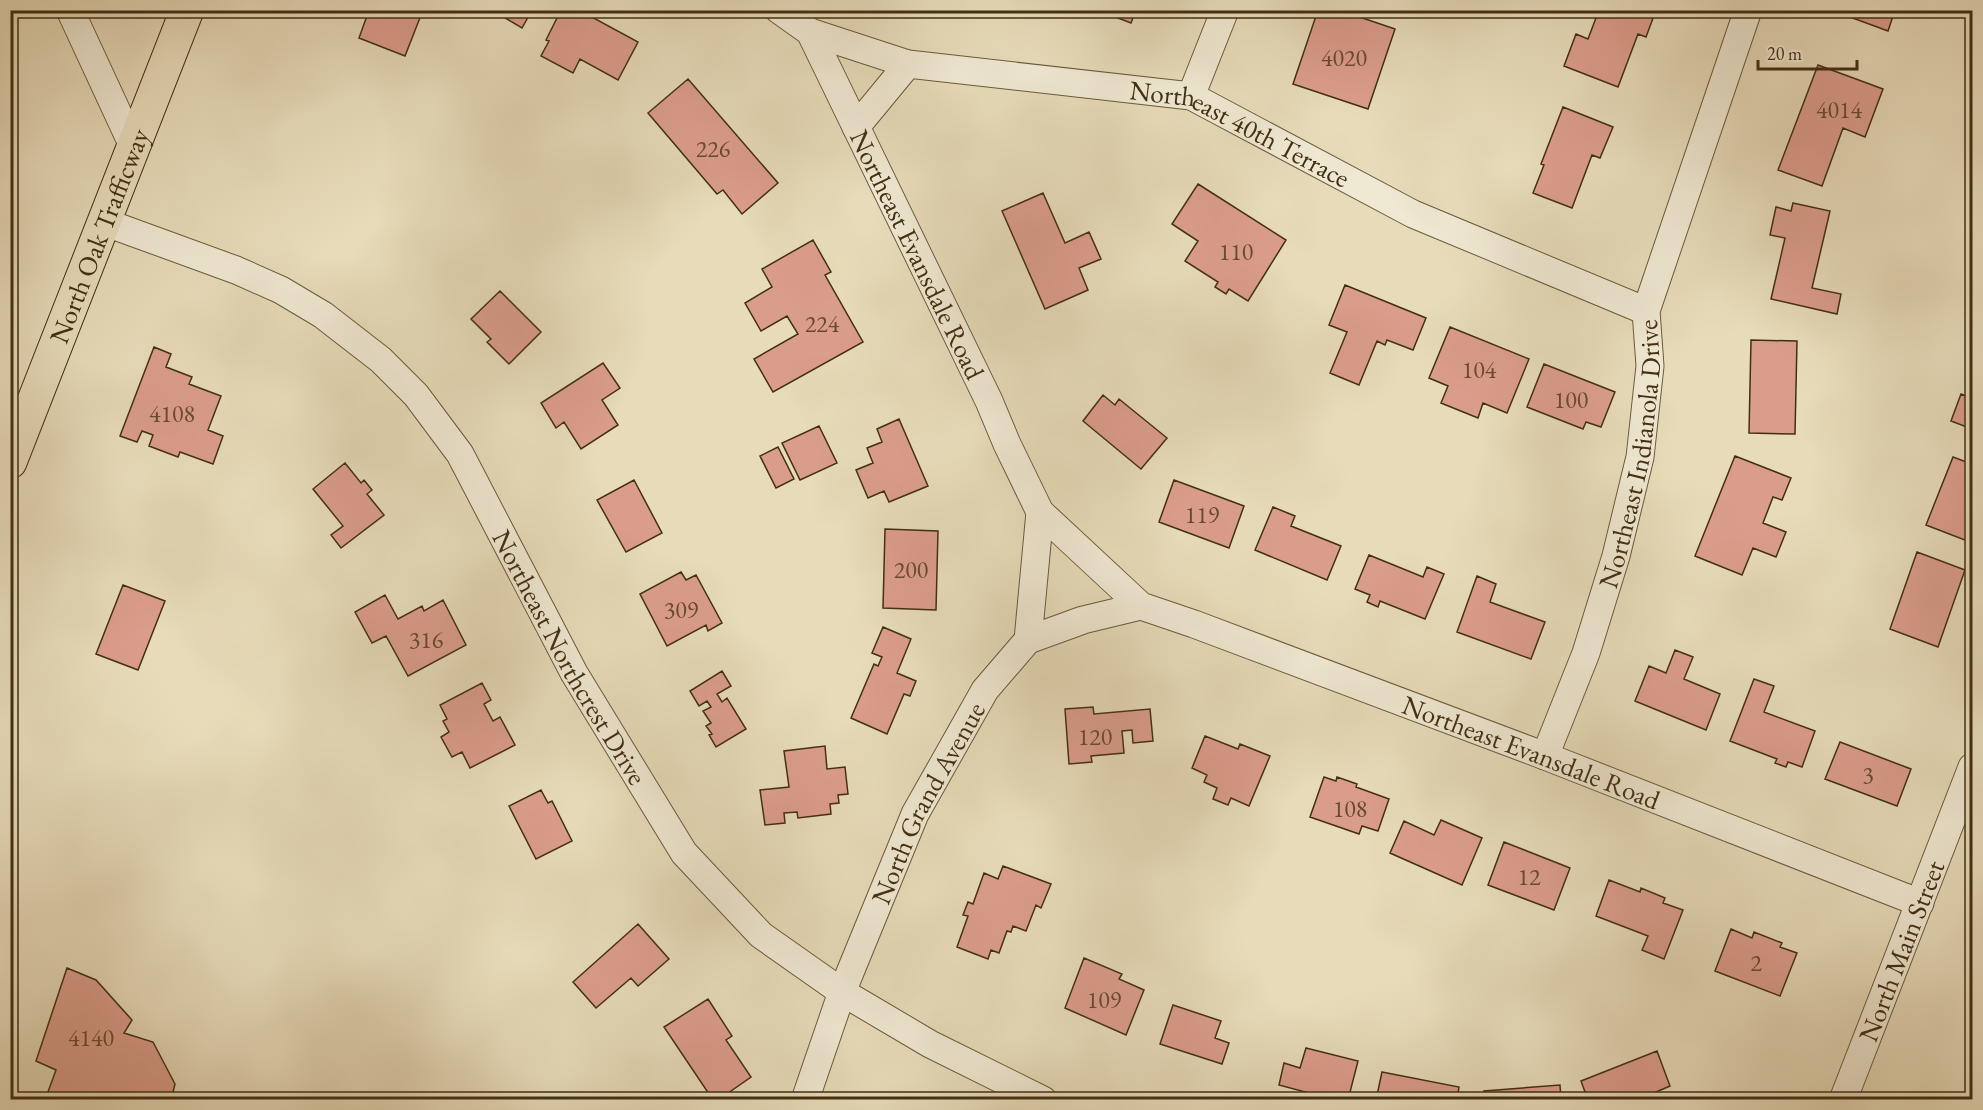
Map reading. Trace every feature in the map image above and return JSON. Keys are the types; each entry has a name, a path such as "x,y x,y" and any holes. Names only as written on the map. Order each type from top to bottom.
{"main road":[{"name":"North Oak Trafficway","path":"10,462 187,10"}],"street":[{"path":"70,10 133,146"},
{"name":"Northeast Evansdale Road","path":"779,10 810,32 989,401 1040,512"},
{"path":"1191,96 1225,10"},
{"name":"Northeast Indianola Drive","path":"1545,756 1586,653 1616,556 1640,457 1650,366 1646,311 1748,10"},
{"name":"Northeast 40th Terrace","path":"810,32 908,64 1191,96 1413,214 1646,311"},
{"path":"856,127 908,64"},
{"name":"Northeast Northcrest Drive","path":"104,222 236,270 281,290 323,315 381,360 416,395 460,454 574,673 684,853 761,936 842,993 930,1044 1043,1100"},
{"path":"1040,512 1141,606"},
{"path":"1040,512 1028,640 1083,620 1141,606"},
{"name":"Northeast Evansdale Road","path":"1141,606 1545,756 1920,903"},
{"name":"North Grand Avenue","path":"805,1100 842,993 915,814 985,690 1028,640"},
{"name":"North Main Street","path":"1842,1100 1972,767"}],"building":[{"path":"369,10 423,10 405,56 359,38"},
{"path":"492,10 532,10 522,28"},
{"path":"561,10 579,10 638,42 618,80 580,59 573,73 541,56"},
{"path":"1097,10 1136,10 1131,23"},
{"path":"1318,10 1339,10 1395,29 1368,109 1293,84"},
{"path":"1599,10 1656,10 1646,37 1638,34 1618,87 1564,66 1576,34 1588,39"},
{"path":"1852,10 1895,10 1888,31 1850,17"},
{"path":"1818,65 1883,89 1865,137 1843,128 1822,186 1778,170"},
{"path":"688,79 778,183 742,214 723,190 717,194 648,113"},
{"path":"1563,107 1613,127 1600,158 1592,155 1572,208 1533,193 1544,165 1541,164"},
{"path":"1198,184 1286,240 1248,301 1229,289 1226,294 1215,287 1218,282 1185,261 1198,241 1172,224"},
{"path":"1043,193 1065,243 1089,232 1101,259 1079,268 1088,290 1045,309 1002,211"},
{"path":"1793,203 1830,211 1812,288 1841,294 1837,314 1771,299 1785,238 1770,235 1776,207 1791,211"},
{"path":"813,240 831,272 825,275 863,342 773,392 754,359 798,334 787,316 761,331 745,303 772,287 762,269"},
{"path":"1345,285 1426,318 1413,350 1387,340 1385,345 1377,341 1359,385 1330,373 1347,332 1329,325"},
{"path":"500,291 541,332 509,364 487,342 491,339 471,319"},
{"path":"1450,327 1529,359 1507,413 1483,403 1478,418 1441,403 1448,386 1429,378"},
{"path":"1751,340 1797,341 1795,434 1749,433"},
{"path":"154,347 171,354 166,367 192,377 189,384 221,396 208,430 223,436 213,464 180,452 178,457 149,446 153,435 142,431 137,442 120,436"},
{"path":"603,363 620,388 602,400 618,425 581,449 564,422 556,428 541,403"},
{"path":"1544,364 1615,392 1601,427 1586,422 1583,429 1527,407"},
{"path":"1972,390 1972,429 1951,421 1961,394 1969,397"},
{"path":"1103,395 1115,405 1119,399 1167,438 1141,469 1083,421"},
{"path":"899,419 928,486 889,502 884,491 868,498 856,470 873,463 867,448 882,442 877,429"},
{"path":"819,426 837,463 800,480 782,443"},
{"path":"778,447 794,479 776,488 760,456"},
{"path":"1735,456 1791,478 1782,500 1773,497 1763,523 1786,532 1776,557 1753,548 1742,575 1695,556"},
{"path":"1953,457 1972,464 1970,542 1926,525"},
{"path":"345,463 361,483 364,480 372,490 367,494 384,515 341,548 331,535 343,526 313,489"},
{"path":"634,480 662,533 626,552 597,500"},
{"path":"1174,480 1244,506 1229,548 1159,522"},
{"path":"1273,507 1295,516 1291,526 1341,546 1327,580 1255,550"},
{"path":"885,529 938,531 936,610 883,608"},
{"path":"1917,552 1965,570 1938,647 1890,629"},
{"path":"1369,555 1423,577 1427,567 1444,574 1425,619 1380,601 1378,607 1367,602 1370,595 1355,589"},
{"path":"681,572 686,580 696,575 722,623 708,631 706,625 667,646 640,594"},
{"path":"1477,576 1496,584 1490,602 1545,622 1531,659 1457,632"},
{"path":"123,585 165,601 138,670 96,654"},
{"path":"385,595 398,619 422,606 424,611 443,600 466,645 408,676 386,636 372,643 355,612"},
{"path":"883,627 911,639 897,673 916,681 910,696 904,694 887,734 851,718 874,664 878,666 882,657 872,653"},
{"path":"1675,650 1693,657 1684,679 1720,694 1706,730 1635,701 1649,666 1666,673"},
{"path":"722,671 731,686 717,694 722,702 727,698 746,729 716,747 709,735 712,734 706,726 711,723 703,711 711,707 707,701 699,706 690,691"},
{"path":"1754,679 1774,686 1764,712 1815,731 1802,767 1788,762 1786,767 1775,763 1777,759 1730,741"},
{"path":"482,683 491,700 484,704 493,721 500,717 515,745 470,768 462,752 452,757 441,737 449,732 443,721 447,719 440,705"},
{"path":"1093,707 1094,714 1150,709 1153,741 1133,743 1132,730 1122,731 1124,753 1091,756 1092,762 1069,764 1065,709"},
{"path":"1205,736 1238,749 1240,744 1270,756 1249,806 1231,798 1228,805 1213,799 1217,788 1204,782 1207,775 1192,768"},
{"path":"1840,742 1911,769 1897,806 1825,779"},
{"path":"825,746 827,769 845,767 848,794 838,795 839,803 830,804 831,814 798,818 797,812 784,813 785,823 765,825 760,790 789,787 784,751"},
{"path":"1324,777 1336,781 1337,777 1357,784 1356,787 1389,799 1378,831 1362,826 1359,834 1310,817"},
{"path":"541,790 548,803 552,801 572,841 536,859 509,806"},
{"path":"1441,820 1482,838 1462,885 1390,853 1404,821 1434,835"},
{"path":"1504,842 1570,868 1554,910 1488,885"},
{"path":"1003,866 1051,884 1041,908 1036,905 1026,931 1013,926 1011,932 1007,931 999,953 991,950 988,959 957,947 968,916 963,915 968,902 973,904 984,873 998,879"},
{"path":"1609,880 1640,892 1641,888 1665,898 1663,903 1683,910 1664,959 1642,950 1648,936 1596,916"},
{"path":"638,924 669,959 638,986 631,978 596,1008 573,982"},
{"path":"1731,929 1752,938 1754,932 1782,943 1780,947 1797,953 1780,996 1715,971"},
{"path":"1084,958 1122,974 1119,979 1144,990 1126,1035 1065,1008"},
{"path":"67,968 96,980 132,1020 124,1033 153,1042 175,1084 171,1100 125,1100 112,1095 110,1100 45,1100 56,1070 36,1061"},
{"path":"708,999 732,1036 726,1040 751,1077 718,1100 713,1100 664,1027"},
{"path":"1173,1005 1221,1021 1215,1038 1229,1043 1222,1064 1160,1044"},
{"path":"1306,1048 1358,1061 1348,1100 1335,1100 1279,1085 1284,1063 1300,1068"},
{"path":"1657,1051 1670,1086 1649,1095 1650,1098 1647,1100 1588,1100 1581,1081"},
{"path":"1382,1072 1459,1087 1457,1100 1376,1100"},
{"path":"1560,1085 1561,1100 1484,1100 1484,1091"}]}
